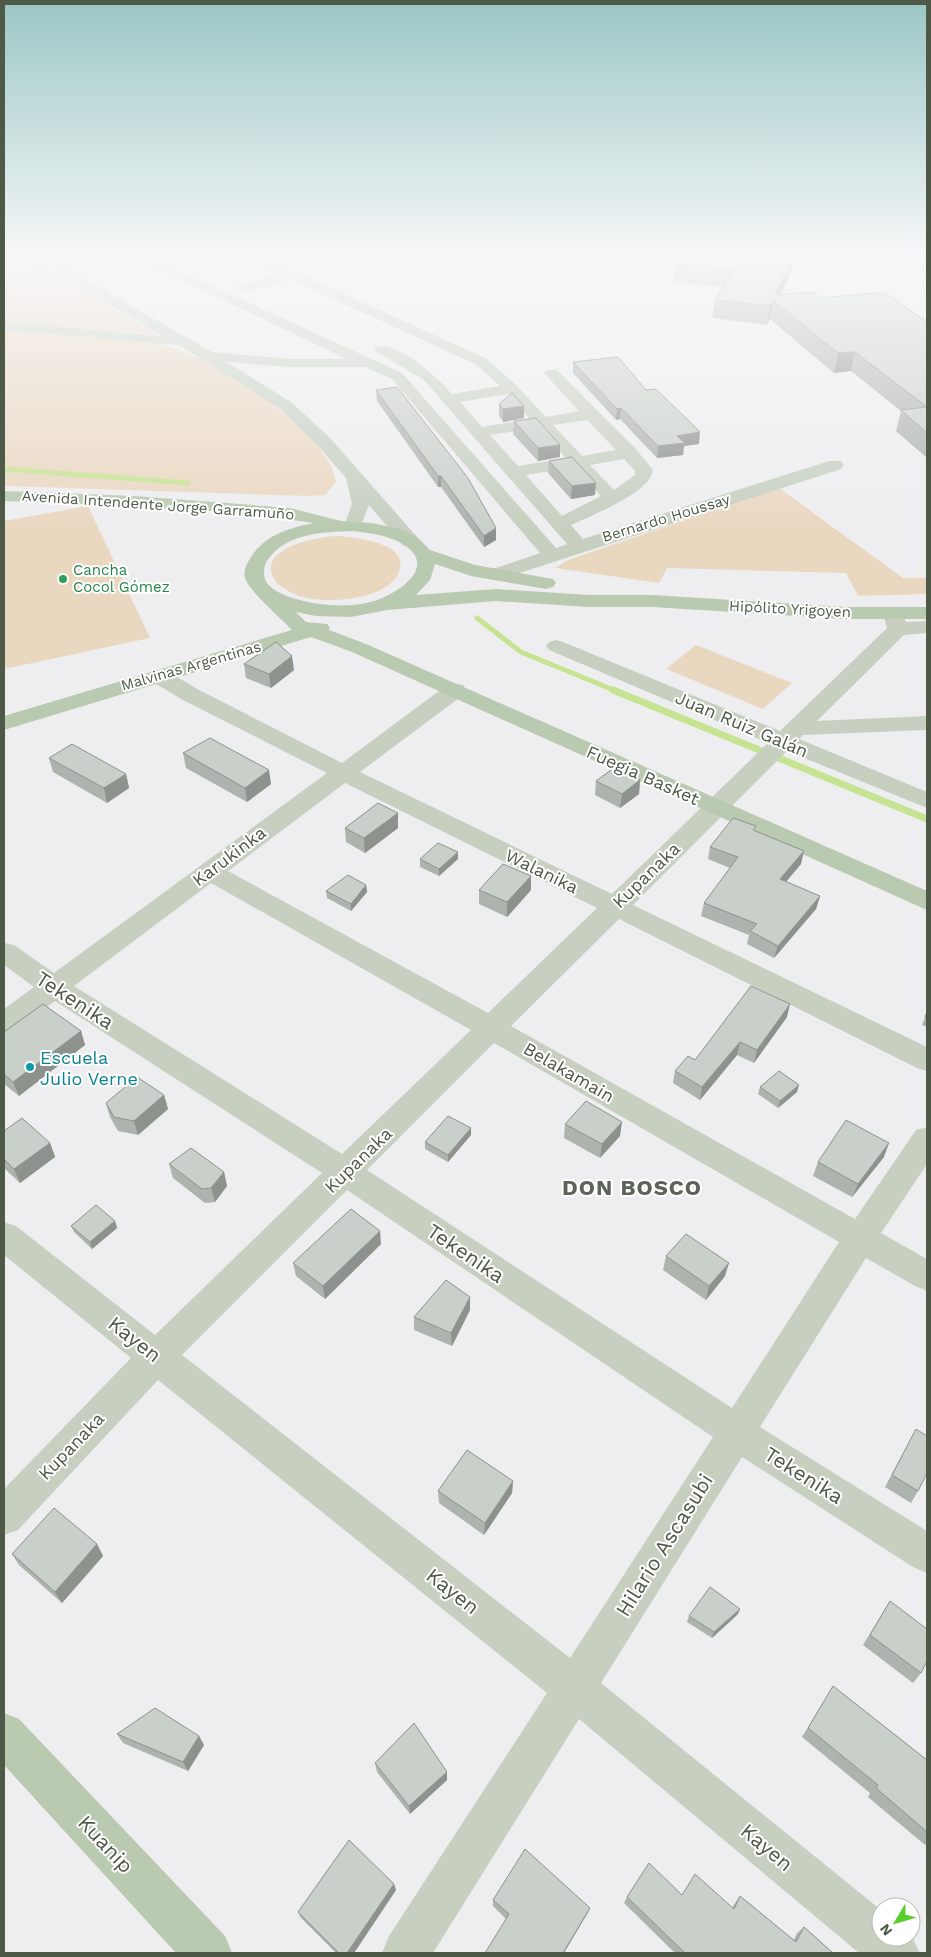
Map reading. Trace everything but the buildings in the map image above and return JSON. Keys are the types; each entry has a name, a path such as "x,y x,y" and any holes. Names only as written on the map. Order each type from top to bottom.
{"main road":[{"name":"Avenida Intendente Jorge Garramuño","path":"4,496 179,503 276,511 296,513 347,526"},
{"path":"347,526 395,534 417,548 449,564 654,601"},
{"name":"Fuegia Basket","path":"347,526 297,533 279,540 265,550 256,561 254,573 258,584 299,626 310,632 359,648 455,690 927,901"},
{"path":"269,595 285,604 322,611 354,610 380,605 399,598 419,583 425,574 426,564 417,548"},
{"name":"Malvinas Argentinas","path":"4,723 310,632 380,605 496,595 654,601"},
{"name":"Hipólito Yrigoyen","path":"654,601 844,613 896,621 927,613"},
{"name":"Fuegia Basket","path":"331,625 338,635 359,648"},
{"name":"Kuanip","path":"4,1734 208,1953"}],"street":[{"path":"197,349 285,405 312,428 417,548"},
{"path":"339,349 351,354 369,351"},
{"path":"456,349 492,369 612,498"},
{"path":"369,351 397,376 553,556"},
{"path":"252,383 256,372 264,368 369,351 420,370 480,432 579,546"},
{"path":"202,352 228,358 290,363"},
{"path":"397,376 412,376 420,370 462,352"},
{"path":"552,373 630,453 644,470 643,477 628,490 560,524"},
{"path":"450,399 512,389"},
{"path":"480,432 592,414"},
{"path":"514,472 630,453"},
{"name":"Bernardo Houssay","path":"497,574 835,465"},
{"path":"347,526 361,504 355,478"},
{"path":"896,621 927,627"},
{"name":"Kupanaka","path":"4,1516 157,1356 779,745 896,621"},
{"name":"Juan Ruiz Galán","path":"556,646 779,745 927,801"},
{"name":"Walanika","path":"159,676 190,695 342,772 927,1060"},
{"name":"Karukinka","path":"4,1024 455,690"},
{"path":"779,745 927,723"},
{"name":"Belakamain","path":"209,871 493,1028 927,1276"},
{"name":"Tekenika","path":"4,952 54,987 345,1172 736,1432 927,1553"},
{"name":"Hilario Ascasubi","path":"406,1953 573,1687 860,1238 927,1139"},
{"name":"Kayen","path":"4,1236 573,1687 896,1953"}],"shaded area":[{"path":"4,349 179,350 228,374 277,408 317,446 330,464 336,482 325,495 308,496 4,486"},
{"path":"779,488 903,578 927,578 927,594 858,596 846,573 667,568 659,583 555,568 568,560"},
{"name":"Cancha Cocol Gómez","path":"88,506 150,638 4,669 4,521"},
{"path":"336,536 369,540 391,549 398,556 401,565 397,576 378,591 365,596 335,600 321,600 297,595 276,582 272,574 271,564 276,556 294,545 306,541"},
{"path":"696,645 792,683 763,709 666,669"}],"waterway":[{"path":"4,469 188,483"},
{"path":"477,618 521,652 616,691"},
{"path":"613,690 927,819"}],"place":[{"name":"Cancha Cocol Gómez","path":"63,579"},
{"name":"Escuela Julio Verne","path":"30,1067"}],"district":[{"name":"DON BOSCO","path":"632,1187"}]}
